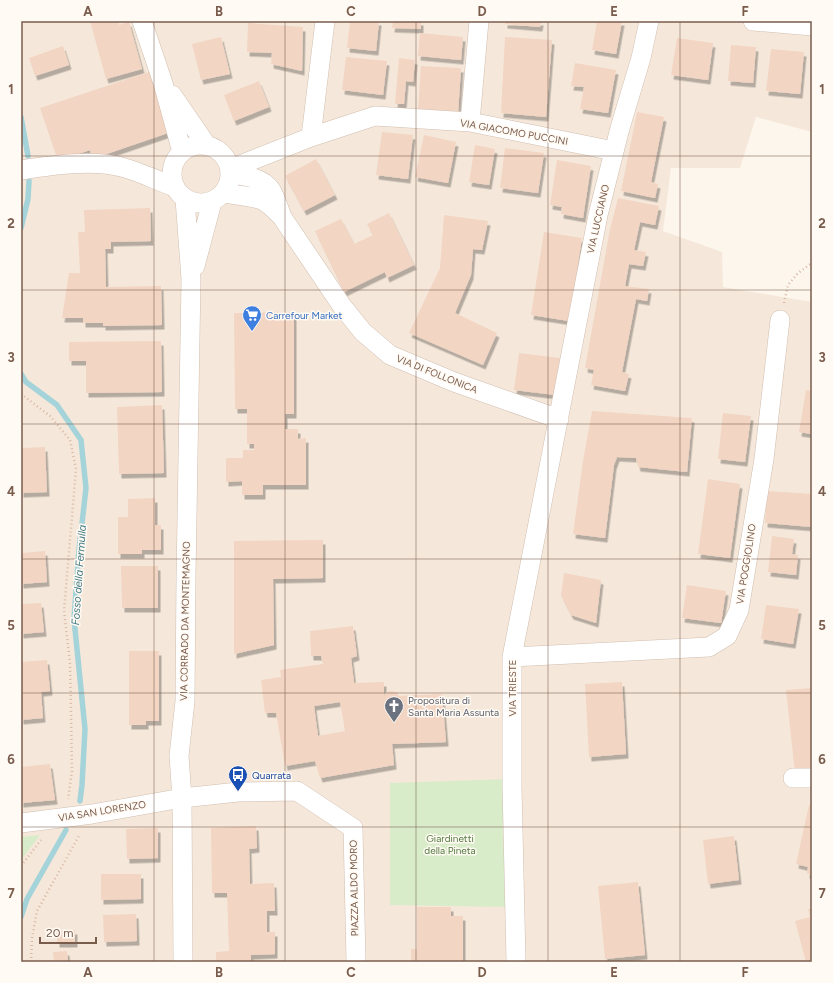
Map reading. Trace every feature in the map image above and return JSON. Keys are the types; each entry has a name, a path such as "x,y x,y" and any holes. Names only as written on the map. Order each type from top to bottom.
{"street":[{"path":"142,21 163,83 178,159"},
{"path":"311,137 325,21"},
{"path":"470,122 479,21"},
{"name":"VIA LUCCIANO","path":"559,419 598,215 649,21"},
{"path":"754,21 812,26"},
{"path":"163,83 207,146"},
{"name":"VIA GIACOMO PUCCINI","path":"230,171 311,137 375,116 470,122 614,151"},
{"path":"125,168 180,193 191,202 205,204 218,198 229,184 229,164 216,149 202,145 192,146 178,159 172,176 180,193"},
{"path":"21,170 69,164 100,165 125,168 178,159"},
{"name":"VIA DI FOLLONICA","path":"230,171 256,178 267,185 282,217"},
{"name":"VIA CORRADO DA MONTEMAGNO","path":"180,193 191,279 185,701 179,756 182,798 183,962"},
{"name":"VIA DI FOLLONICA","path":"218,198 257,199 274,208 282,217 342,306 363,332 390,355 454,382 559,419"},
{"name":"VIA CORRADO DA MONTEMAGNO","path":"191,279 218,198"},
{"name":"VIA POGGIOLINO","path":"512,657 709,647 727,636 739,610 764,458 780,320"},
{"name":"VIA TRIESTE","path":"516,962 512,786 512,657 559,419"},
{"name":"PIAZZA ALDO MORO","path":"182,798 244,792 297,791 353,828 356,962"},
{"name":"VIA SAN LORENZO","path":"21,823 92,814 182,798"}],"path":[{"path":"780,320 788,285 798,273 812,263"},
{"path":"21,394 50,416 70,440 76,469 64,611 70,663 72,771 61,818 21,866"},
{"path":"31,962 32,938 38,911 92,814"}],"shaded area":[{"path":"21,21 812,21 812,132 756,117 740,168 671,168 663,231 722,252 723,287 812,302 812,962 21,962"}],"green space":[{"name":"Giardinetti della Pineta","path":"509,779 511,907 390,905 390,783"},
{"path":"40,835 21,860 21,837"}],"building":[{"path":"90,21 118,21 119,25 129,22 142,69 106,79"},
{"path":"350,21 379,21 376,51 347,48"},
{"path":"393,21 421,21 421,29 392,28"},
{"path":"505,21 541,21 540,27 505,24"},
{"path":"597,21 622,21 616,54 592,50"},
{"path":"248,23 303,27 302,71 271,64 272,53 247,52"},
{"path":"420,33 463,37 461,60 418,56"},
{"path":"221,37 230,74 201,80 192,44"},
{"path":"505,37 552,40 546,117 501,113"},
{"path":"677,38 713,43 708,80 671,75"},
{"path":"731,45 756,47 753,83 728,81"},
{"path":"63,46 69,65 35,76 29,58"},
{"path":"771,49 804,52 800,94 766,91"},
{"path":"346,57 387,61 383,95 342,90"},
{"path":"399,58 415,60 413,82 406,81 404,104 395,104"},
{"path":"575,63 616,70 608,113 580,109 584,87 571,86"},
{"path":"421,66 461,68 458,113 418,110"},
{"path":"149,72 168,133 92,159 90,150 58,161 40,108"},
{"path":"259,81 269,107 234,121 224,95"},
{"path":"637,112 664,117 651,182 658,184 655,198 621,191"},
{"path":"382,132 413,135 408,179 376,175"},
{"path":"424,135 456,142 448,183 415,177"},
{"path":"475,145 495,149 489,185 469,182"},
{"path":"505,148 544,153 538,193 500,188"},
{"path":"316,159 335,195 304,211 285,176"},
{"path":"557,160 591,166 583,218 561,214 562,207 550,205"},
{"path":"618,198 659,206 655,225 640,222 634,250 646,252 643,266 629,264 625,286 649,289 647,301 636,299 622,372 629,374 625,391 591,385 594,370 585,368 610,229"},
{"path":"150,208 151,241 111,242 111,249 105,249 106,287 161,286 162,325 103,326 103,323 83,323 83,318 62,318 69,273 80,273 78,232 85,232 84,210"},
{"path":"389,213 414,265 387,278 385,272 344,292 315,231 341,219 354,244 373,235 367,224"},
{"path":"444,215 488,221 482,250 473,249 471,275 455,313 497,333 483,365 409,333 440,268"},
{"path":"544,232 582,238 569,321 531,315"},
{"path":"294,312 294,414 285,414 285,429 298,429 298,439 306,438 306,485 263,485 263,495 242,495 242,481 226,482 226,458 243,458 243,450 254,450 254,444 247,444 247,409 235,409 234,313"},
{"path":"161,341 162,392 86,393 86,361 69,361 69,342"},
{"path":"519,353 560,358 555,395 514,390"},
{"path":"806,390 812,391 812,434 799,432"},
{"path":"162,405 164,473 119,474 117,407"},
{"path":"592,411 692,418 687,472 638,467 636,458 617,457 614,465 605,538 573,534 583,461"},
{"path":"723,413 751,416 745,462 718,459"},
{"path":"45,447 47,492 21,493 21,448"},
{"path":"708,479 740,484 730,558 698,554"},
{"path":"767,491 812,494 812,527 765,523"},
{"path":"155,498 155,525 161,525 161,550 142,550 142,554 118,554 118,517 128,517 128,499"},
{"path":"772,536 794,539 792,554 798,555 796,575 768,572"},
{"path":"323,540 323,578 273,579 274,645 234,654 234,541"},
{"path":"21,549 22,553 45,551 47,582 21,584"},
{"path":"121,566 158,566 158,608 122,608"},
{"path":"564,573 601,580 596,623 571,615 561,596"},
{"path":"687,585 726,591 721,623 682,618"},
{"path":"41,603 44,632 21,634 21,604"},
{"path":"766,605 799,609 793,644 761,639"},
{"path":"353,626 357,656 351,658 354,683 384,682 384,697 385,693 390,691 397,692 399,696 442,694 446,742 392,744 394,765 320,778 315,761 285,766 276,713 265,713 261,680 281,677 280,670 323,664 321,656 311,656 310,631","holes":["340,702 345,731 318,736 314,706"]},
{"path":"129,651 159,651 159,721 146,721 146,725 129,725"},
{"path":"47,660 50,691 41,692 43,718 21,720 21,662"},
{"path":"622,682 626,754 589,757 585,684"},
{"path":"811,688 812,771 795,773 786,690"},
{"path":"50,764 55,800 21,803 21,767"},
{"path":"809,805 812,805 812,875 807,874 808,867 796,864"},
{"path":"256,826 257,848 249,849 250,884 274,883 275,911 267,911 267,932 275,932 275,954 251,955 251,962 216,962 216,952 229,951 227,893 212,893 211,828"},
{"path":"158,828 158,858 127,859 126,829"},
{"path":"734,836 739,880 708,884 703,840"},
{"path":"101,874 141,874 141,899 101,900"},
{"path":"638,882 645,955 605,959 598,886"},
{"path":"417,907 451,907 451,916 463,916 463,962 411,962 411,949 417,949"},
{"path":"808,909 812,909 812,962 806,962 795,921 810,917"},
{"path":"136,914 137,941 104,942 103,915"},
{"path":"75,930 75,943 57,943 57,931"},
{"path":"67,951 68,962 54,962 53,952"}],"waterway":[{"name":"Fosso della Fermulla","path":"21,117 28,156"},
{"name":"Fosso della Fermulla","path":"21,228 28,199 29,181"},
{"name":"Fosso della Fermulla","path":"21,374 26,382 57,405 81,440 86,488 79,550 74,619 85,729 80,801"},
{"name":"Fosso della Fermulla","path":"21,917 27,899 66,830"}],"place":[{"name":"Carrefour Market","path":"252,332"},
{"name":"Propositura di Santa Maria Assunta","path":"394,723"},
{"name":"Quarrata","path":"238,792"}]}
